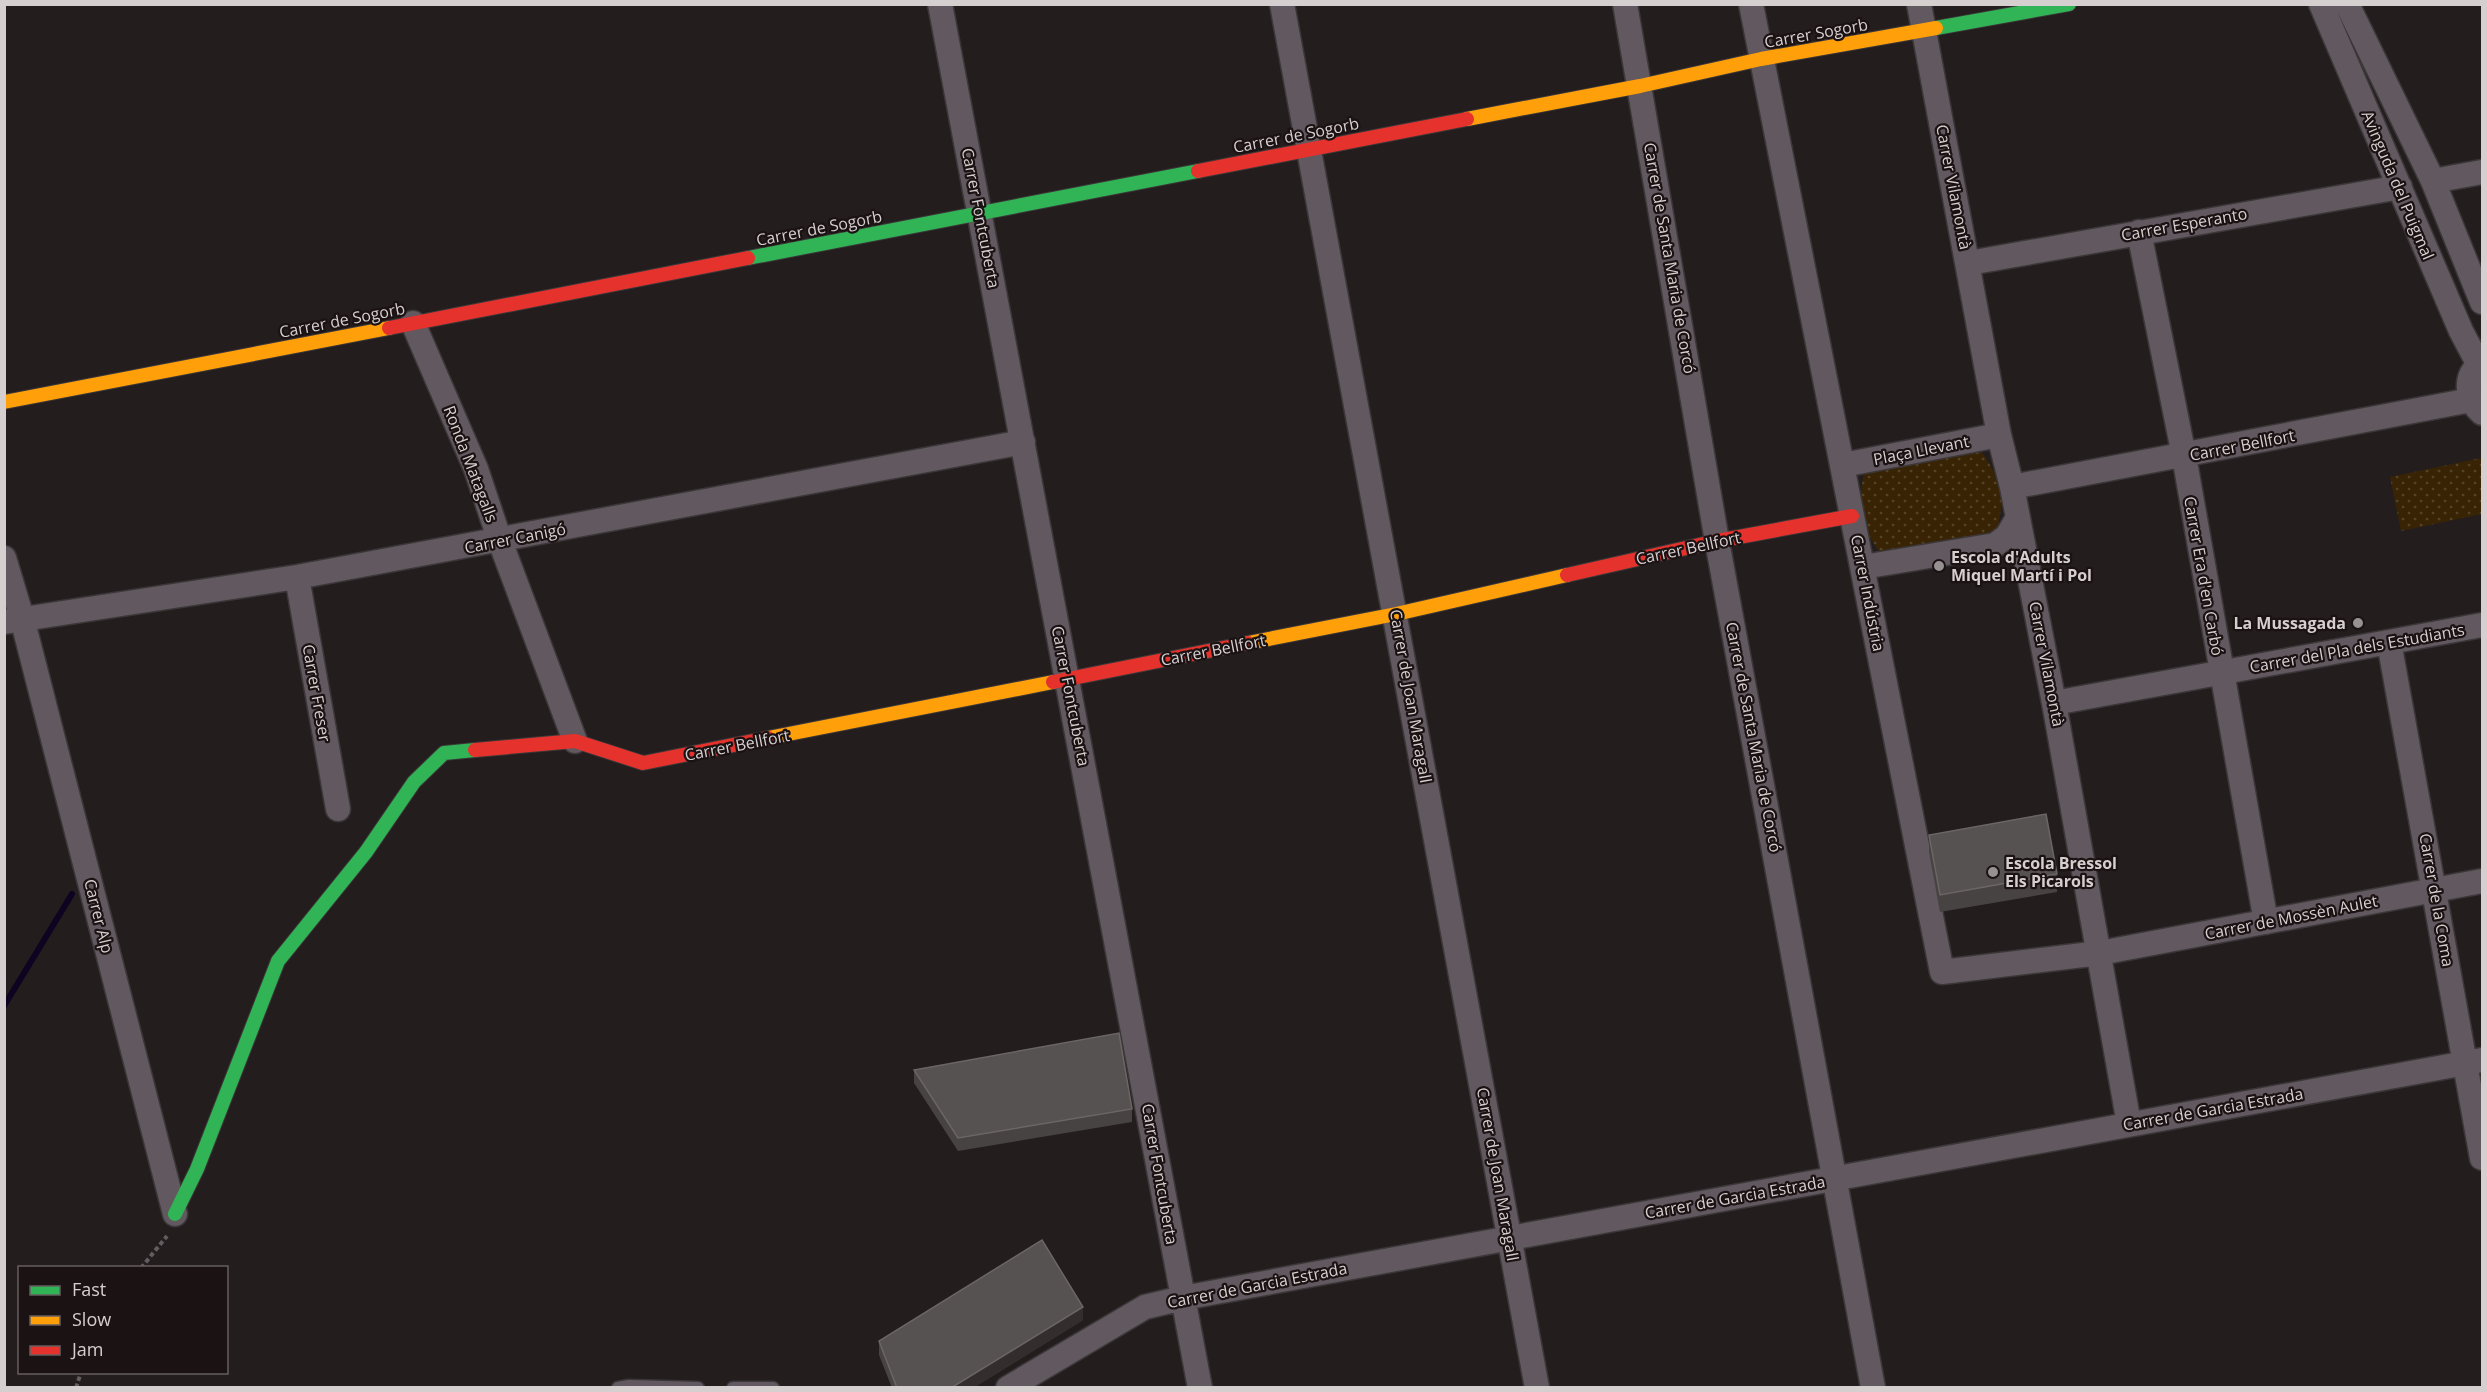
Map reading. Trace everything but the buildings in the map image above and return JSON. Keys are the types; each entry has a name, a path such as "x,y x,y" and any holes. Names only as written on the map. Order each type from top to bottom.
{"street":[{"name":"Carrer Fontcuberta","path":"940,4 1200,1388"},
{"name":"Carrer de Joan Maragall","path":"1282,4 1538,1388"},
{"name":"Carrer de Santa Maria de Corcó","path":"1625,4 1717,541 1873,1388"},
{"name":"Carrer Indústria","path":"1751,4 1942,972 2100,953"},
{"name":"Carrer Vilamontà","path":"1919,4 2000,435 2054,704 2129,1124"},
{"name":"Carrer Sogorb","path":"1640,86 1761,59 2069,4"},
{"name":"Avinguda del Puigmal","path":"2321,4 2461,331 2481,364"},
{"name":"Avinguda del Puigmal","path":"2347,4 2433,181 2482,302"},
{"name":"Carrer de Sogorb","path":"4,402 1640,86"},
{"path":"2433,181 2482,172"},
{"name":"Carrer Esperanto","path":"1969,263 2400,187"},
{"name":"Carrer Era d'en Carbó","path":"2139,232 2184,456 2266,922"},
{"name":"Ronda Matagalls","path":"413,323 476,469 500,541 575,741"},
{"path":"2477,406 2469,381 2481,364"},
{"name":"Carrer Bellfort","path":"2012,487 2477,406"},
{"name":"Plaça Llevant","path":"1843,465 2000,435"},
{"name":"Carrer Canigó","path":"13,620 297,577 1023,442"},
{"name":"Carrer Bellfort","path":"575,741 643,763 1396,614 1717,541 1852,516"},
{"path":"1863,567 1995,545 2007,536 2017,519"},
{"name":"Carrer Alp","path":"4,558 13,620 175,1214"},
{"name":"Carrer Freser","path":"297,577 338,809"},
{"name":"Carrer del Pla dels Estudiants","path":"2054,704 2482,625"},
{"name":"Carrer de la Coma","path":"2389,642 2435,890 2474,1062 2482,1158"},
{"path":"175,1214 197,1169 278,961 366,852 414,782 444,753 575,741"},
{"name":"Carrer de Mossèn Aulet","path":"2100,953 2482,881"},
{"name":"Carrer de Garcia Estrada","path":"1008,1388 1145,1307 1183,1298 2474,1062"}],"lane":[{"path":"618,1388 629,1386 698,1388"},
{"path":"733,1388 773,1388"}],"path":[{"path":"143,1266 169,1233 175,1214"}],"shaded area":[{"path":"1980,450 1994,471 2000,491 2001,512 1995,537 1883,557 1869,536 1862,516 1861,494 1865,469"},
{"path":"2481,458 2482,514 2401,531 2390,477"}],"waterway":[{"path":"4,1006 72,894"}],"traffic: fast":[{"path":"1936,28 2069,4"},
{"path":"748,258 1198,171"},
{"path":"175,1214 197,1169 278,961 366,852 414,782 444,753 475,750"}],"traffic: slow":[{"path":"1467,119 1640,86 1761,59 1936,28"},
{"path":"4,402 389,328"},
{"path":"1248,643 1396,614 1567,575"},
{"path":"768,738 1053,682"}],"traffic: jam":[{"path":"1198,171 1467,119"},
{"path":"389,328 748,258"},
{"path":"1567,575 1717,541 1852,516"},
{"path":"1053,682 1248,643"},
{"path":"475,750 575,741 643,763 768,738"}],"place":[{"name":"Escola d'Adults Miquel Martí i Pol","path":"1939,566"},
{"name":"La Mussagada","path":"2358,623"},
{"name":"Escola Bressol Els Picarols","path":"1993,872"}]}
